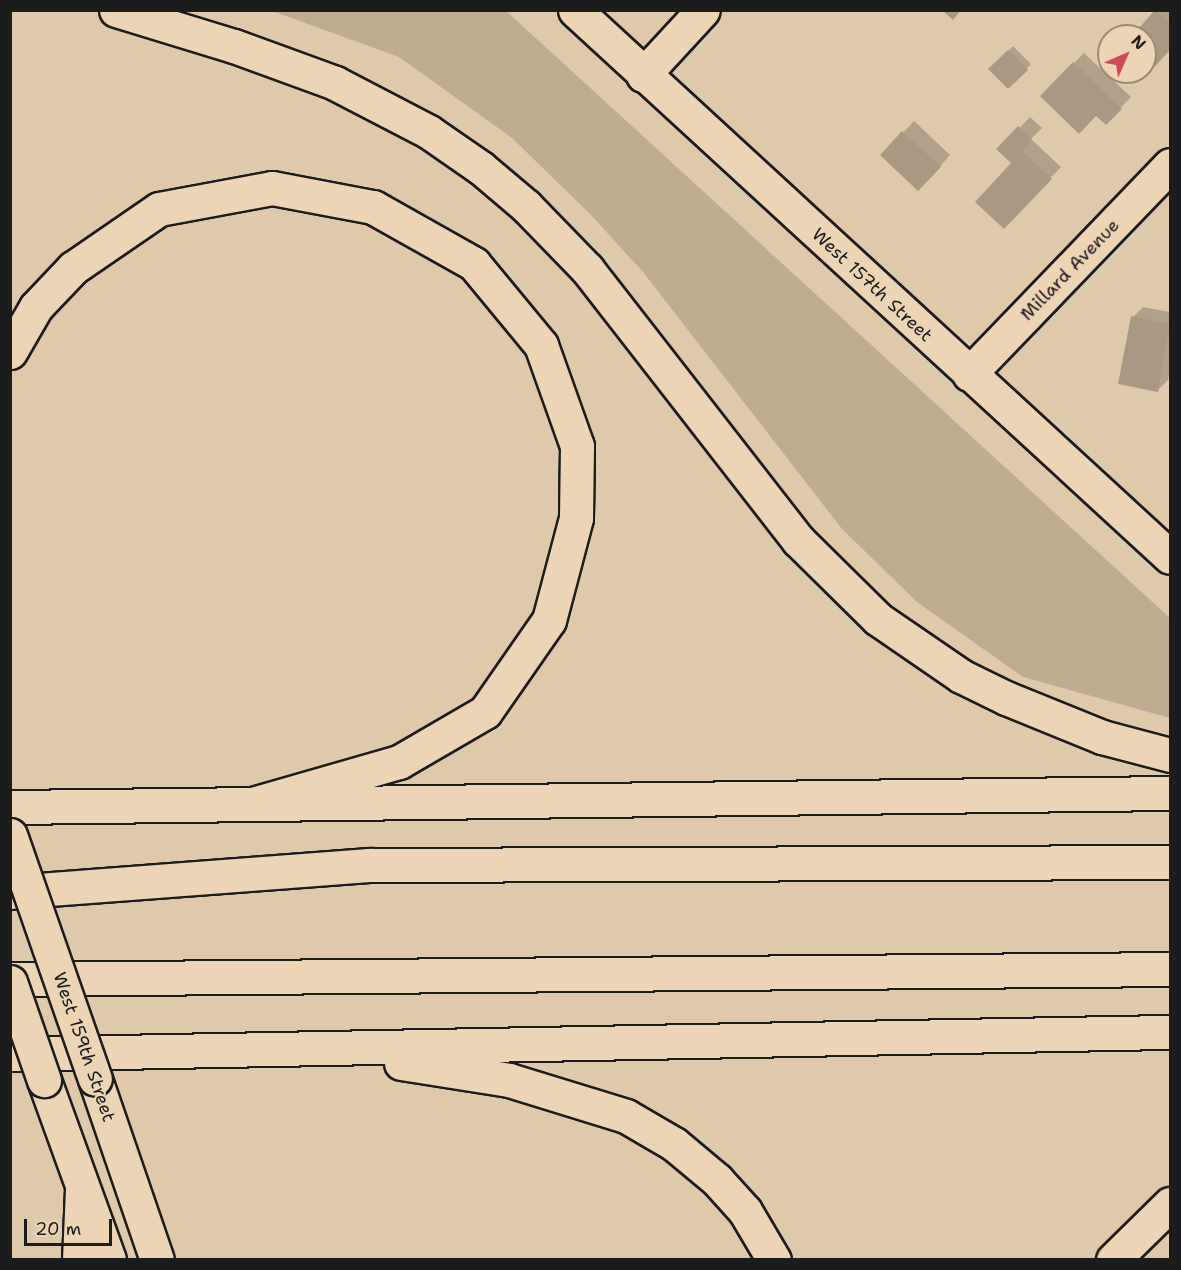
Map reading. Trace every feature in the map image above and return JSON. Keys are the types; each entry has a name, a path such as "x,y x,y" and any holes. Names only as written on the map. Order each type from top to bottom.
{"main road":[{"path":"116,10 234,46 335,83 429,132 481,168 526,206 588,269 798,540 878,619 961,676 1006,698 1102,736 1170,755"},
{"name":"West 157th Street","path":"575,10 643,75 1170,557"},
{"path":"643,75 703,10"},
{"name":"Millard Avenue","path":"969,374 1170,165"},
{"path":"10,352 36,307 73,268 159,209 272,188 373,207 474,264 541,345 577,446 576,518 549,620 485,712 399,762 256,803"},
{"path":"10,807 1170,793"},
{"name":"West 159th Street","path":"10,835 157,1260"},
{"path":"10,892 369,865 1170,862"},
{"path":"109,1260 10,980 1170,969"},
{"path":"10,1054 1170,1032"},
{"path":"314,1049 509,1080 626,1116 674,1144 717,1180 745,1211 774,1260"},
{"path":"79,1260 82,1188"},
{"path":"1113,1260 1170,1204"}],"shaded area":[{"path":"272,11 506,11 1170,618 1170,718 1023,677 917,602 842,529 643,272 591,215 512,138 399,57"}],"building":[{"path":"942,10 961,10 953,20"},
{"path":"1155,10 1170,21 1170,50 1157,64 1157,24 1143,24"},
{"path":"1008,50 1028,70 1008,89 988,69"},
{"path":"1073,62 1122,109 1106,125 1096,116 1079,134 1040,96"},
{"path":"1018,126 1032,140 1022,150 1052,179 1004,229 975,202 1011,163 996,149"},
{"path":"902,131 941,167 918,191 880,155"},
{"path":"1131,316 1170,324 1158,392 1118,384"}]}
